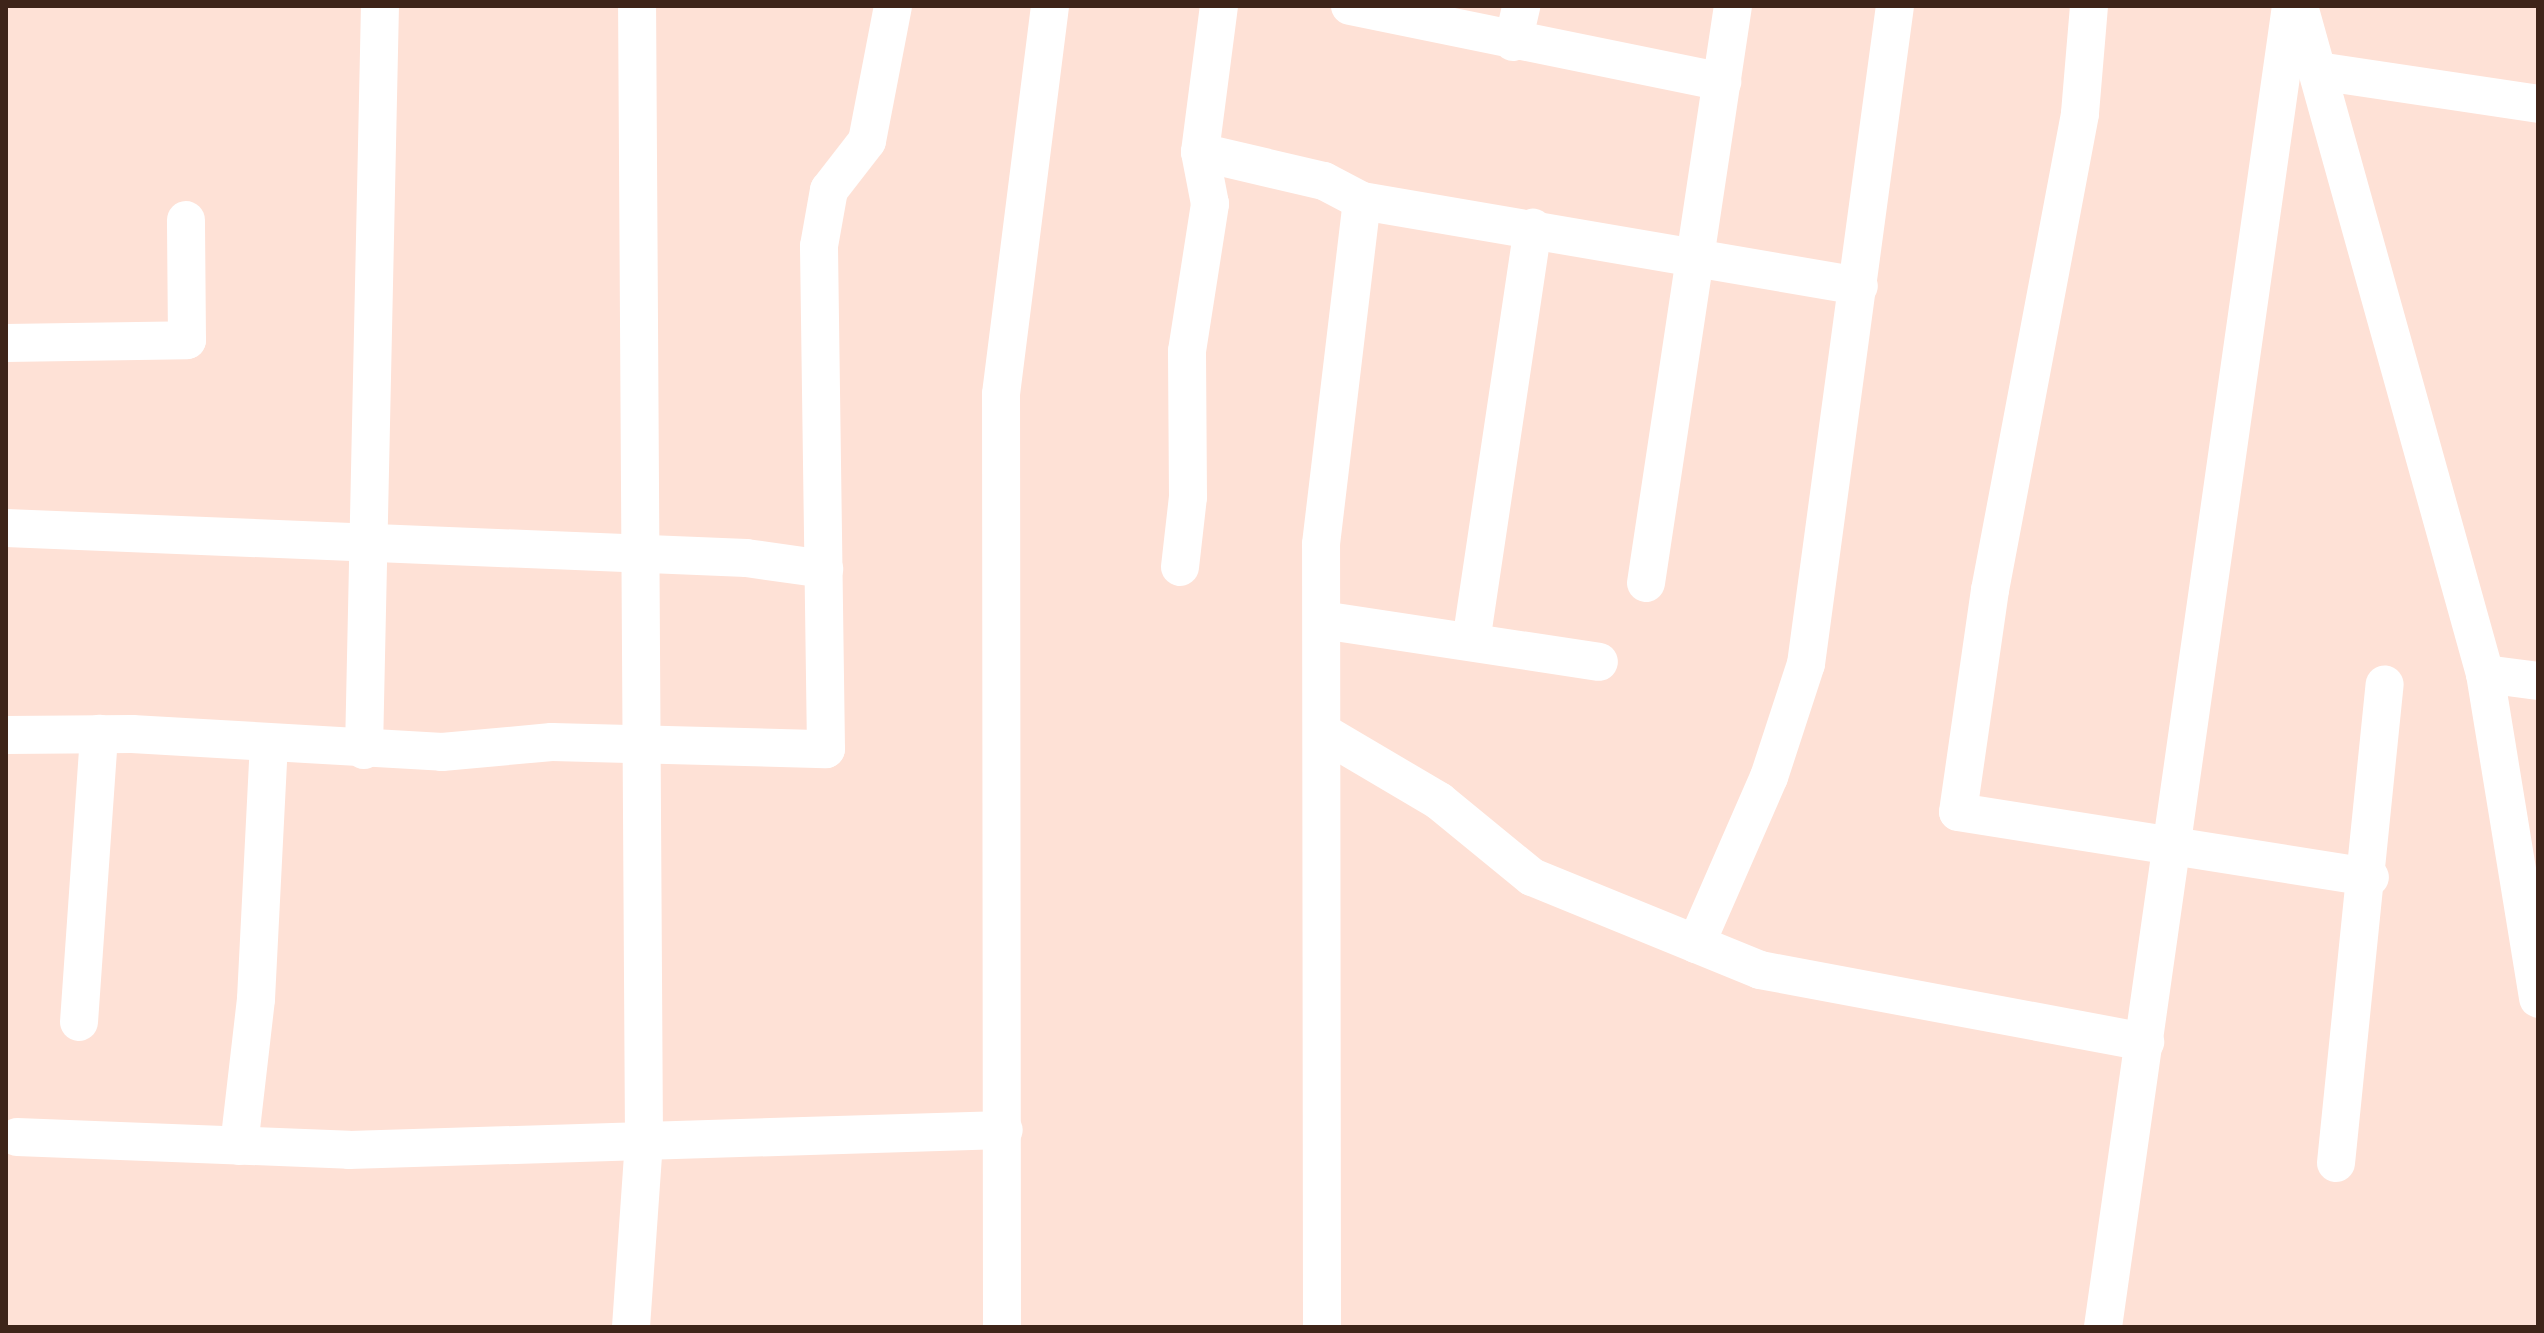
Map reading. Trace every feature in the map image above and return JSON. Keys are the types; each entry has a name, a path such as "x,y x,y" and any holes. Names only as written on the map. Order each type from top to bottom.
{"street":[{"path":"364,750 366,545 380,6"},
{"path":"631,1327 644,1141 637,6"},
{"path":"6,735 99,734 364,750 640,747 826,749 819,246 829,190 867,141 893,6"},
{"path":"1002,1327 1001,394 1050,6"},
{"path":"1180,567 1188,497 1187,351 1210,204 1200,152 1219,6"},
{"path":"1350,6 1517,24 1722,82"},
{"path":"1646,583 1733,6"},
{"path":"1696,944 1769,777 1806,664 1895,6"},
{"path":"2089,6 2080,114 1990,590 1958,812 2370,877"},
{"path":"2103,1327 2291,6"},
{"path":"2299,6 2485,674 2538,999"},
{"path":"2318,71 2538,104"},
{"path":"1200,152 1324,181 1362,201 1698,253 1859,286"},
{"path":"1322,1327 1324,733 1321,544 1362,201"},
{"path":"6,343 187,340 186,220"},
{"path":"1471,642 1533,228"},
{"path":"6,528 639,558 746,558 824,569"},
{"path":"1322,620 1599,662"},
{"path":"2485,674 2538,681"},
{"path":"2336,1163 2370,877 2367,812 2385,684"},
{"path":"1324,733 1439,801 1532,877 1760,970 1895,999 2145,1042"},
{"path":"79,1022 99,734"},
{"path":"239,1146 256,999 269,743"},
{"path":"17,1137 239,1146 644,1141 1004,1130"}]}
